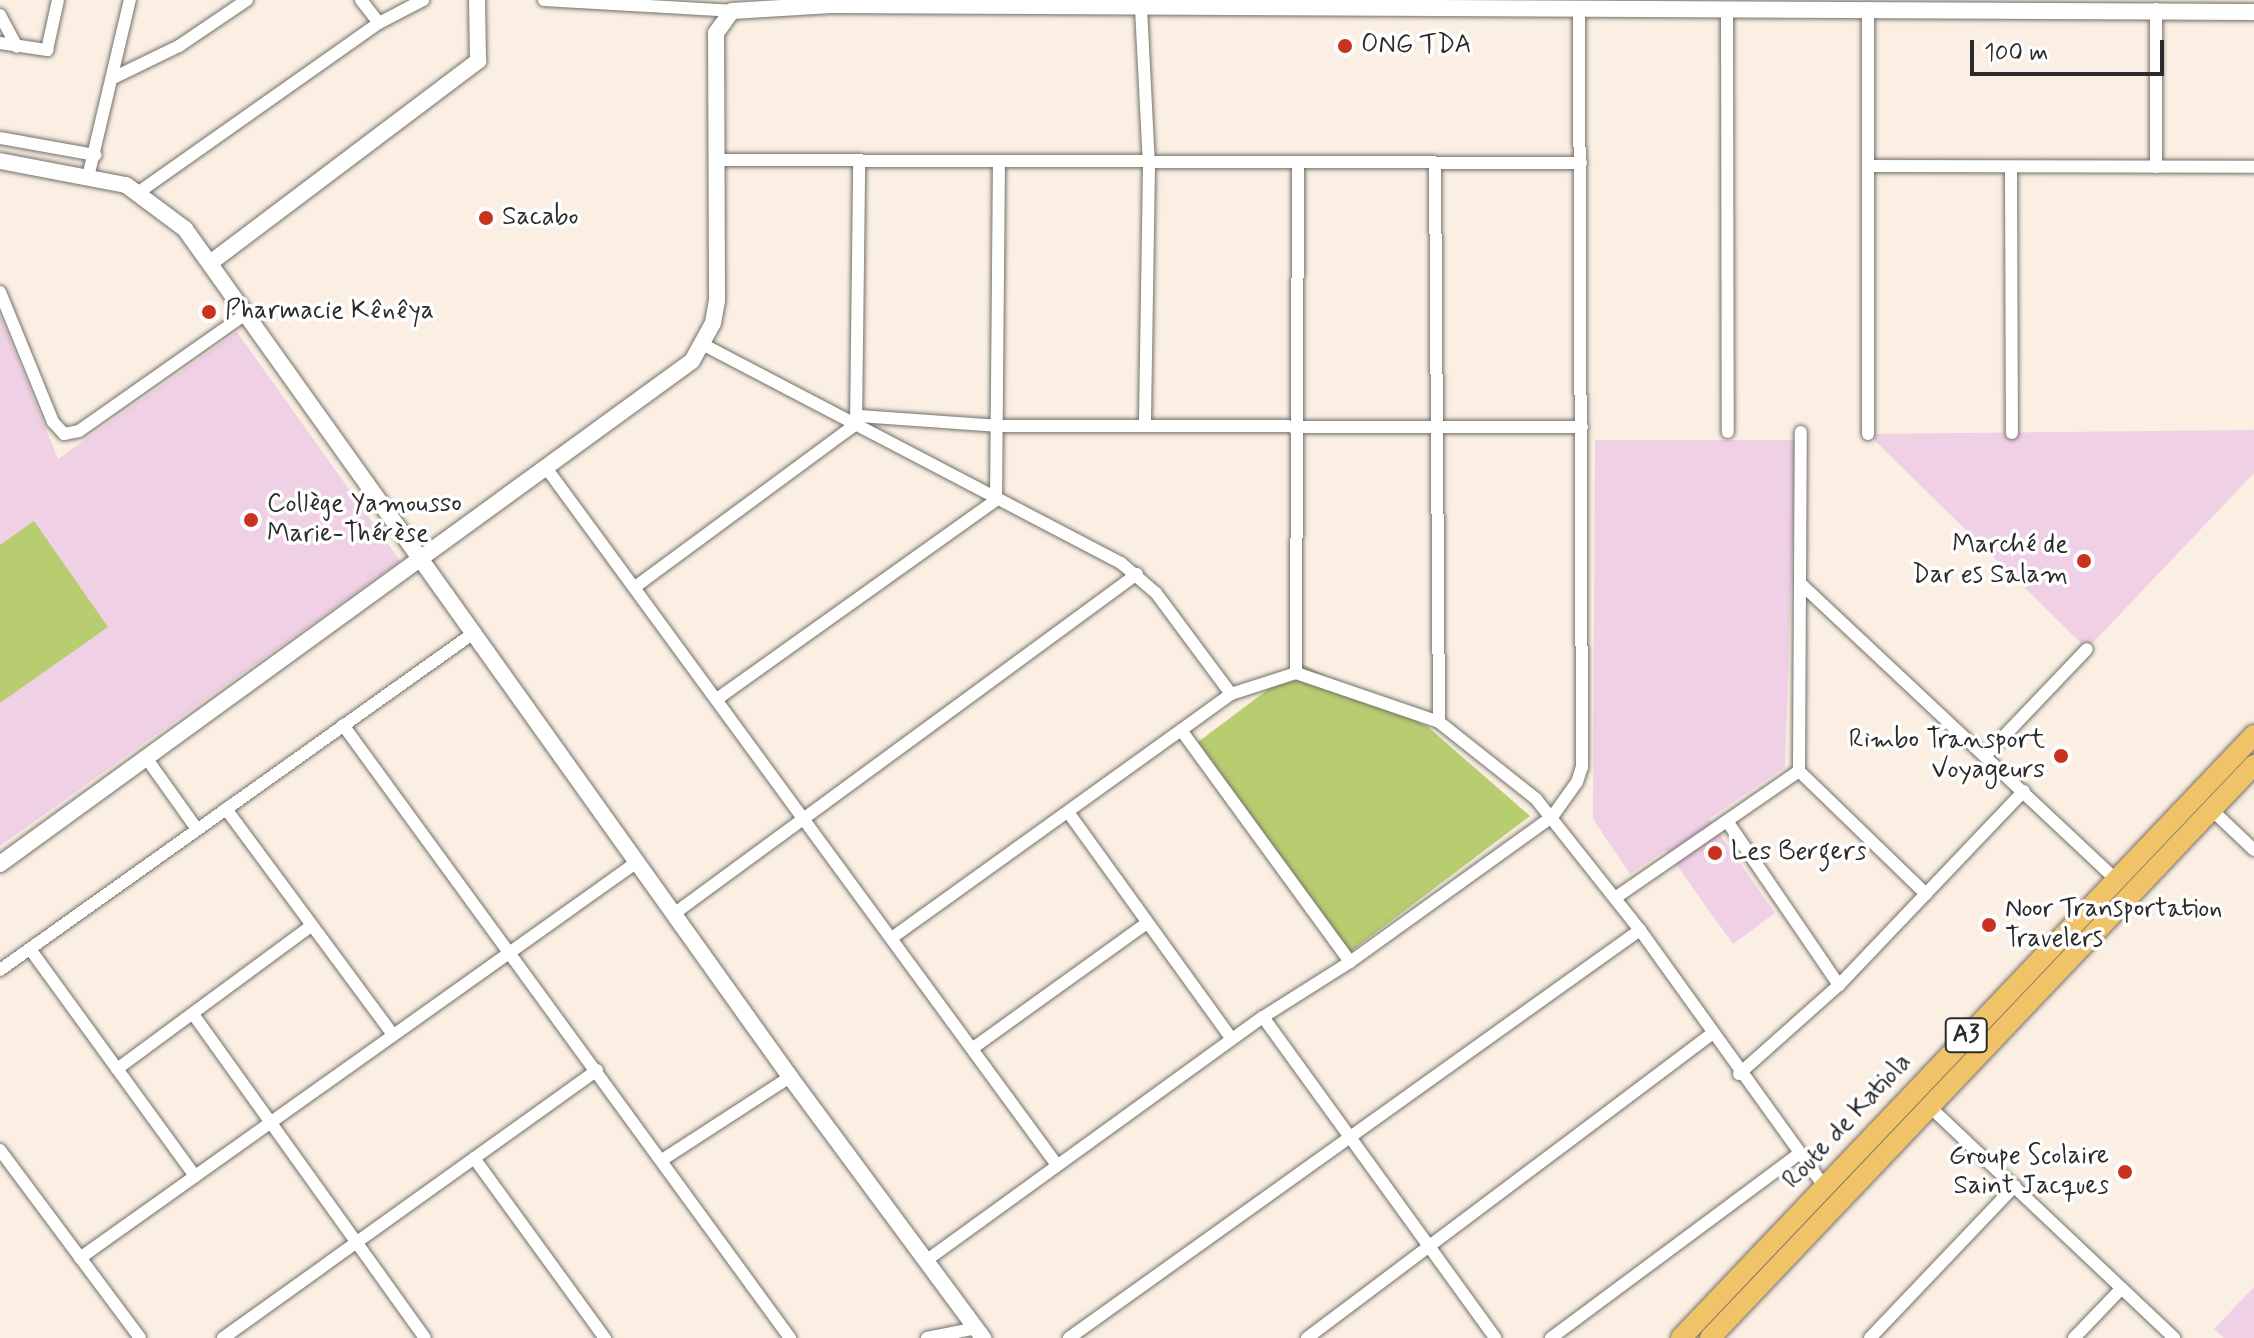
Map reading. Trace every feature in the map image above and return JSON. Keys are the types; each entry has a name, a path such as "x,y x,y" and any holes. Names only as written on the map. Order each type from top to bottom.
{"highway":[{"name":"Route de Katiola","path":"1681,1338 1823,1185 2254,735"},
{"name":"Route de Katiola","path":"1710,1338 2254,765"}],"street":[{"path":"0,43 47,50 58,0"},
{"path":"88,177 130,0"},
{"path":"113,78 179,46 247,0"},
{"path":"361,0 379,23"},
{"path":"139,192 379,23 423,0"},
{"path":"210,263 478,61 477,0"},
{"path":"544,0 732,11 831,3 1369,4 1579,10 1660,4 1727,8 2093,4 2156,9 2248,8"},
{"path":"1141,4 1149,165 1145,426"},
{"path":"1727,8 1728,432"},
{"path":"1868,8 1868,434"},
{"path":"2156,9 2156,167"},
{"path":"927,1260 1263,1017 1350,962 1552,817 1582,767 1579,10"},
{"path":"0,864 692,361 704,345 717,301 716,33 732,11"},
{"path":"0,15 17,47"},
{"path":"0,138 95,155"},
{"path":"717,160 1149,165 1581,163"},
{"path":"0,161 88,177 139,192 175,219 247,313 790,1077 980,1333"},
{"path":"857,420 859,161"},
{"path":"996,500 1000,426 999,161"},
{"path":"1296,673 1298,162"},
{"path":"1435,163 1439,722"},
{"path":"1869,166 2254,167"},
{"path":"2011,167 2012,433"},
{"path":"0,292 53,422 64,434 79,431 247,313"},
{"path":"704,345 857,420 996,500 1137,574 1156,593 1231,694"},
{"path":"635,587 857,420 1000,426 1582,427"},
{"path":"1801,432 1799,771 1926,894"},
{"path":"547,469 893,937 1057,1165"},
{"path":"717,699 996,500"},
{"path":"675,913 805,821 1137,574"},
{"path":"1800,583 2115,879"},
{"path":"0,970 475,632"},
{"path":"1986,755 2087,649"},
{"path":"893,937 1231,694 1296,673 1439,722 1552,817 1640,930 1739,1074 1823,1185"},
{"path":"343,725 790,1338"},
{"path":"1181,730 1350,962"},
{"path":"147,759 197,829"},
{"path":"1615,898 1799,771"},
{"path":"1739,1074 1839,985 2024,791"},
{"path":"226,809 393,1035"},
{"path":"2211,809 2254,850"},
{"path":"1068,812 1232,1039"},
{"path":"1727,821 1839,985"},
{"path":"80,1258 637,862"},
{"path":"973,1048 1147,923"},
{"path":"117,1069 311,926"},
{"path":"1069,1338 1640,930"},
{"path":"30,949 195,1176"},
{"path":"193,1014 425,1338"},
{"path":"1263,1017 1495,1338"},
{"path":"1307,1338 1713,1033"},
{"path":"223,1338 597,1070"},
{"path":"662,1160 790,1077"},
{"path":"1930,1107 2174,1338"},
{"path":"0,1151 140,1338"},
{"path":"1551,1338 1800,1153"},
{"path":"474,1158 605,1338"},
{"path":"1870,1338 2015,1186"},
{"path":"2074,1338 2122,1288"},
{"path":"927,1338 980,1333"}],"shaded area":[{"path":"0,315 58,459 237,332 400,561 0,846"},
{"name":"Marché de Dar es Salam","path":"2254,430 2254,473 2087,649 1868,434"},
{"path":"1595,440 1796,440 1785,767 1709,819 1775,913 1733,944 1666,850 1630,874 1593,819"},
{"path":"2254,1287 2254,1338 2224,1338 2214,1329"}],"green space":[{"path":"34,521 108,627 0,703 0,545"},
{"path":"1302,664 1428,727 1530,816 1350,952 1198,742"}],"place":[{"name":"ONG TDA","path":"1345,46"},
{"name":"Sacabo","path":"486,218"},
{"name":"Pharmacie Kênêya","path":"209,312"},
{"name":"Collège Yamousso Marie-Thérèse","path":"251,520"},
{"name":"Marché de Dar es Salam","path":"2084,561"},
{"name":"Rimbo Transport Voyageurs","path":"2061,756"},
{"name":"Les Bergers","path":"1715,853"},
{"name":"Noor Transportation Travelers","path":"1989,925"},
{"name":"Groupe Scolaire Saint Jacques","path":"2125,1172"}]}
